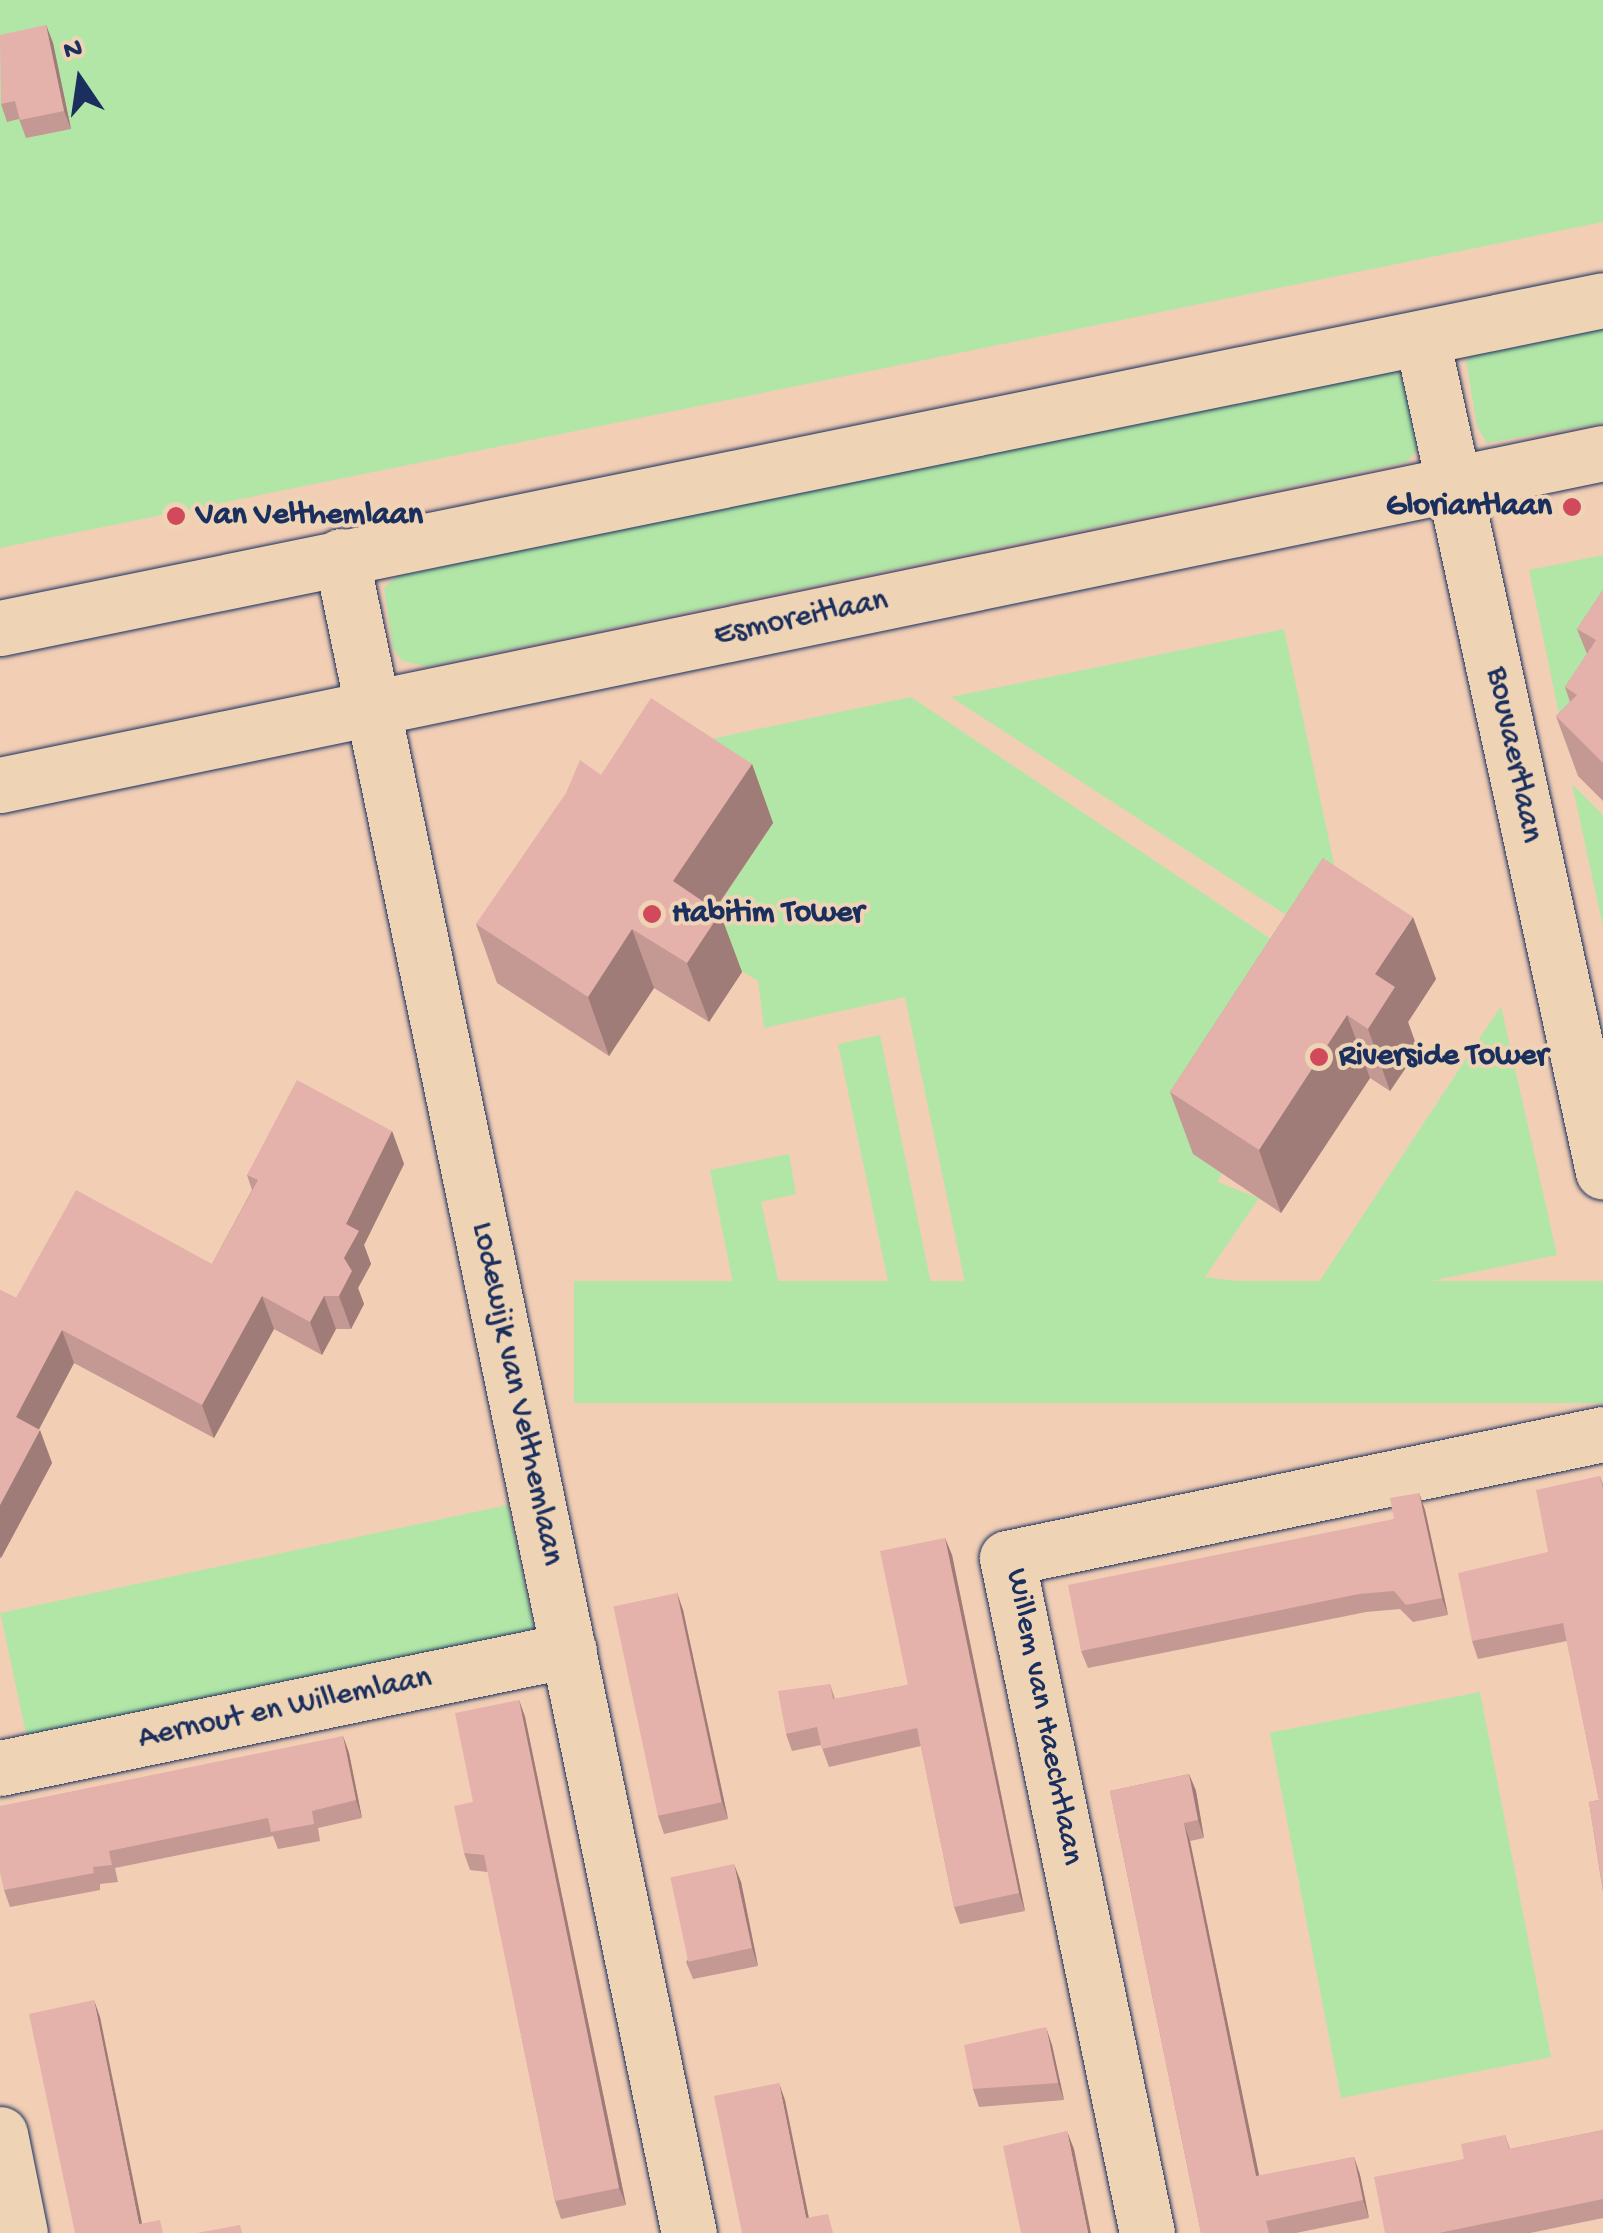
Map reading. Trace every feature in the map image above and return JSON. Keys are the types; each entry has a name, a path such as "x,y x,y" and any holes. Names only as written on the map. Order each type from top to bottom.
{"street":[{"path":"0,628 1603,300"},
{"name":"Bouvaertlaan","path":"1422,339 1603,1172"},
{"name":"Esmoreitlaan","path":"0,785 1603,454"},
{"name":"Lodewijk van Velthemlaan","path":"341,556 689,2233"},
{"name":"Willem van Haechtlaan","path":"1147,2233 1007,1558 1603,1434"},
{"name":"Aernout en Willemlaan","path":"0,1768 570,1650"},
{"path":"0,2134 20,2233"}],"green space":[{"path":"0,0 1603,0 1603,222 0,548"},
{"path":"1603,324 1603,423 1487,443 1477,427 1466,360 1475,351"},
{"path":"1379,368 1398,373 1409,388 1420,446 1407,462 427,666 402,661 393,648 384,588 404,570"},
{"path":"1603,555 1603,673 1563,733 1529,570"},
{"path":"1284,629 1346,920 1331,944 951,697"},
{"path":"911,697 1314,968 1194,1154 1222,1174 1217,1182 1259,1198 1205,1277 1313,1291 1501,1006 1557,1255 984,1373 905,997 764,1028 758,981 695,942 772,822 668,748"},
{"path":"1572,784 1603,815 1603,927"},
{"path":"880,1035 945,1352 861,1371 853,1328 896,1319 838,1044"},
{"path":"789,1154 796,1194 761,1202 791,1338 824,1334 833,1375 755,1391 710,1170"},
{"path":"574,1281 1603,1281 1603,1403 574,1403"},
{"path":"508,1505 534,1629 27,1737 0,1613"},
{"path":"1480,1692 1551,2057 1341,2098 1270,1733"}],"building":[{"path":"46,25 64,111 20,120 15,101 1,104 0,35"},
{"path":"1603,590 1603,763 1556,716 1577,695 1565,687 1596,640 1577,629"},
{"path":"651,698 752,764 673,881 720,913 687,963 632,929 588,997 476,924 566,793 580,760 601,775"},
{"path":"1323,858 1413,917 1375,974 1395,987 1368,1029 1347,1015 1259,1150 1170,1092"},
{"path":"297,1080 392,1131 346,1224 359,1231 344,1258 352,1271 339,1296 324,1296 310,1322 262,1296 202,1405 62,1330 16,1417 40,1430 0,1505 0,1290 16,1298 76,1190 212,1264 258,1180 247,1175"},
{"path":"1600,1476 1603,1891 1589,1802 1599,1800 1563,1623 1472,1641 1458,1573 1548,1552 1536,1490"},
{"path":"1419,1493 1442,1598 1406,1605 1394,1591 1359,1594 1081,1651 1068,1585 1394,1519 1390,1498"},
{"path":"945,1538 1019,1893 954,1907 917,1728 822,1749 817,1727 786,1734 778,1691 830,1684 833,1699 908,1685 880,1551"},
{"path":"677,1593 721,1802 658,1816 613,1607"},
{"path":"519,1700 619,2188 555,2201 484,1855 464,1853 454,1806 473,1802 455,1713"},
{"path":"343,1736 356,1800 312,1811 314,1824 271,1832 268,1818 109,1851 112,1865 93,1867 94,1873 4,1890 0,1872 0,1806"},
{"path":"1189,1774 1198,1820 1184,1823 1256,2176 1354,2157 1363,2200 1266,2221 1269,2233 1201,2233 1110,1791"},
{"path":"734,1864 752,1948 688,1962 670,1878"},
{"path":"94,2000 139,2224 160,2220 163,2233 75,2233 29,2014"},
{"path":"1046,2027 1058,2083 973,2089 964,2045"},
{"path":"779,2083 806,2218 828,2214 833,2233 742,2233 714,2096"},
{"path":"1603,2130 1603,2199 1439,2233 1385,2233 1374,2177 1464,2159 1461,2144 1505,2135 1509,2149"},
{"path":"1067,2131 1088,2233 1021,2233 1003,2146"},
{"path":"240,2225 242,2233 197,2233"}],"place":[{"name":"Gloriantlaan","path":"1572,507"},
{"name":"Van Velthemlaan","path":"176,516"},
{"name":"Habitim Tower","path":"652,914"},
{"name":"Riverside Tower","path":"1319,1057"}]}
